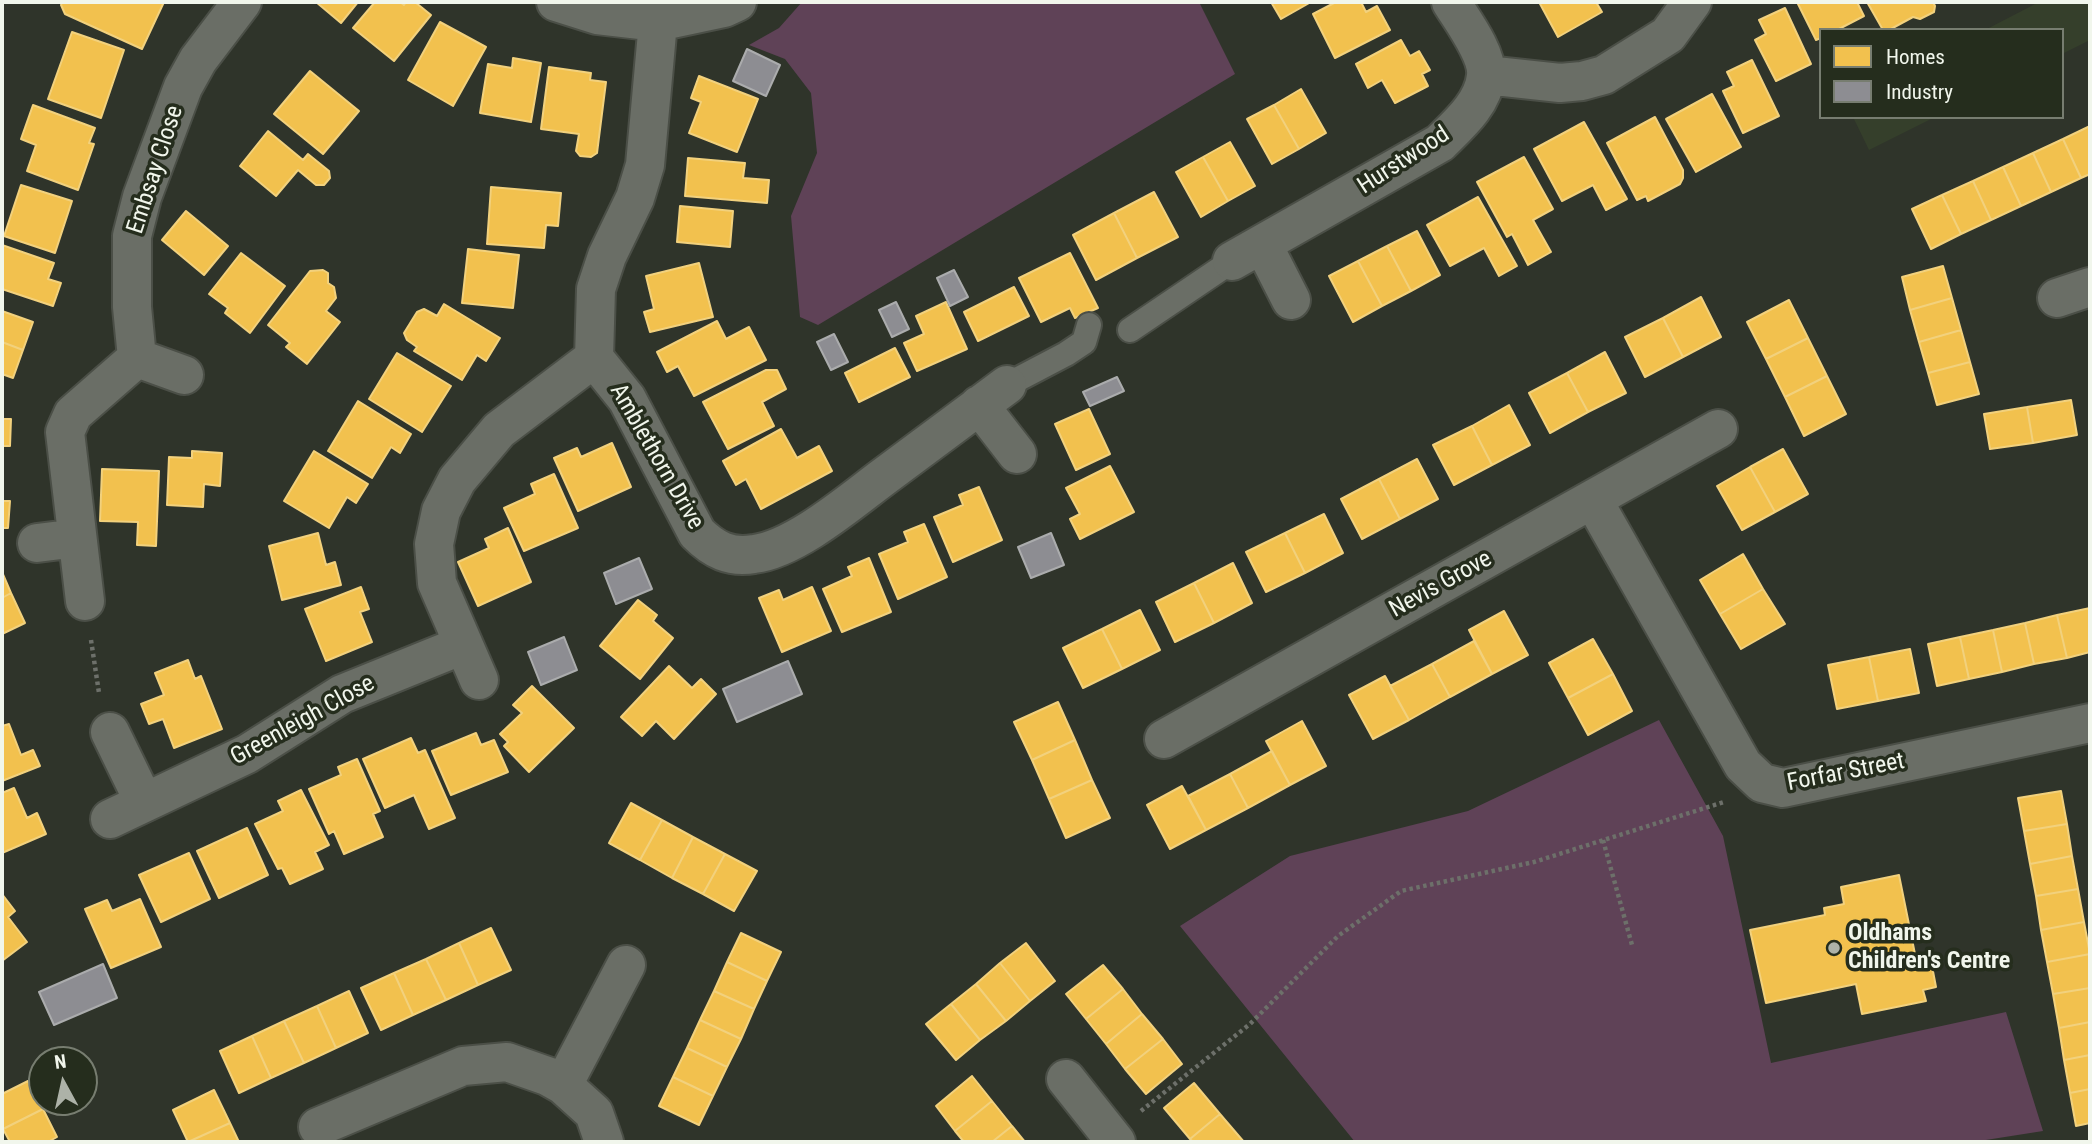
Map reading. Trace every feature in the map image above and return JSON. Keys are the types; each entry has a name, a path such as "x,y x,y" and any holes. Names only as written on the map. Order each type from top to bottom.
{"street":[{"name":"Embsay Close","path":"137,358 132,307 132,236 142,197 183,87 198,60 242,2"},
{"path":"556,2 597,15 658,22 724,8 737,2"},
{"path":"1451,2 1480,51 1486,75 1560,83 1604,75 1668,35 1692,2"},
{"name":"Amblethorn Drive","path":"658,22 645,165 635,198 607,256 596,289 594,358 627,399 697,533 712,548 734,555 755,554 782,545 824,522 993,395"},
{"name":"Hurstwood","path":"1248,253 1440,143 1466,118 1479,96 1486,75"},
{"path":"1248,253 1292,300"},
{"path":"85,601 65,432 73,414 137,358 184,375"},
{"path":"479,680 437,583 434,544 441,511 457,480 499,430 594,358"},
{"path":"993,395 1017,454"},
{"name":"Nevis Grove","path":"1164,740 1718,429"},
{"name":"Forfar Street","path":"1593,499 1744,765 1762,783 1783,788 2090,723"},
{"path":"37,543 78,538"},
{"name":"Greenleigh Close","path":"110,819 247,754 342,694 463,645"},
{"path":"110,732 144,802"},
{"path":"563,1086 626,965"},
{"path":"318,1127 463,1066 507,1062 547,1076 563,1086 594,1113 604,1142"},
{"path":"1066,1079 1113,1139"}],"lane":[{"path":"1130,330 1248,253"},
{"path":"993,395 1084,342 1089,325"}],"path":[{"path":"85,601 103,717 110,732"},
{"path":"1113,1139 1250,1024 1338,936 1401,891 1534,862 1740,797 1762,783"},
{"path":"1603,840 1632,946"}],"shaded area":[{"path":"802,2 1199,2 1235,74 818,325 800,317 791,216 817,153 811,93 785,59 749,45 779,28"},
{"path":"2039,2 2090,2 2090,40 2064,53 2064,28 1989,28"},
{"path":"1854,119 1931,119 1869,150"},
{"path":"1659,720 1723,836 1771,1063 2006,1012 2043,1131 1973,1142 1355,1142 1180,926 1290,856 1468,811"}],"building: Homes":[{"path":"62,2 164,2 142,49 65,14"},
{"path":"316,2 358,2 341,23"},
{"path":"375,2 400,2 404,5 406,2 415,2 431,15 394,61 353,28"},
{"path":"1271,2 1311,2 1281,19"},
{"path":"1336,2 1361,2 1366,12 1377,6 1390,30 1335,58 1313,14"},
{"path":"1539,2 1596,2 1602,12 1558,37"},
{"path":"1797,2 1857,2 1864,16 1841,28 1819,28 1819,39 1816,40"},
{"path":"1867,2 1933,2 1935,6 1934,12 1920,19 1913,17 1893,28 1882,28"},
{"path":"1785,8 1811,64 1776,81 1755,40 1766,34 1759,20"},
{"path":"440,22 486,47 453,106 408,80"},
{"path":"72,32 124,50 101,118 48,99"},
{"path":"1401,40 1410,56 1419,51 1430,70 1422,74 1428,86 1395,103 1382,80 1368,88 1356,64"},
{"path":"513,58 541,63 531,122 480,113 488,64 512,68"},
{"path":"1752,60 1779,116 1743,133 1723,91 1734,86 1727,72"},
{"path":"549,67 591,73 590,80 606,82 597,153 591,157 580,156 576,151 579,134 541,129"},
{"path":"310,71 359,111 323,154 274,114"},
{"path":"699,76 758,99 737,152 689,133 701,102 691,98"},
{"path":"1301,89 1326,133 1299,149 1274,105"},
{"path":"1712,94 1741,147 1696,172 1666,119"},
{"path":"33,105 95,128 89,143 94,144 78,190 27,171 36,145 21,139"},
{"path":"1274,105 1299,149 1272,164 1247,119"},
{"path":"1655,117 1683,170 1683,178 1680,184 1648,201 1646,196 1637,200 1607,143"},
{"path":"1584,122 1627,199 1606,210 1593,185 1562,201 1534,149"},
{"path":"2090,126 2090,174 2081,178 2063,139"},
{"path":"268,131 303,160 308,154 329,171 330,178 324,185 316,185 298,170 276,196 240,166"},
{"path":"2063,139 2081,178 2051,192 2033,153"},
{"path":"1230,142 1255,186 1228,201 1203,157"},
{"path":"2033,153 2051,192 2021,206 2003,167"},
{"path":"1203,157 1228,201 1201,217 1176,172"},
{"path":"1524,157 1553,209 1533,220 1551,252 1528,265 1512,234 1507,237 1477,182"},
{"path":"688,158 745,163 743,178 769,180 767,203 685,196"},
{"path":"2003,167 2021,206 1991,220 1973,181"},
{"path":"1973,181 1991,220 1961,234 1942,195"},
{"path":"21,185 72,201 55,253 4,236"},
{"path":"491,187 561,193 558,226 546,225 544,248 487,244"},
{"path":"1154,192 1178,237 1137,258 1114,213"},
{"path":"1942,195 1961,234 1931,249 1912,209"},
{"path":"1478,197 1517,266 1499,276 1484,248 1450,266 1427,225"},
{"path":"680,206 733,211 730,247 677,242"},
{"path":"186,211 228,246 204,275 162,240"},
{"path":"1114,213 1137,258 1096,280 1073,235"},
{"path":"1417,231 1440,275 1411,291 1387,246"},
{"path":"2,245 54,263 48,279 61,283 53,306 2,289"},
{"path":"1387,246 1411,291 1382,306 1358,261"},
{"path":"468,249 519,255 513,308 462,303"},
{"path":"241,253 285,286 250,333 225,313 228,308 209,294"},
{"path":"1070,253 1098,308 1075,318 1070,308 1041,322 1019,278"},
{"path":"1358,261 1382,306 1353,322 1329,276"},
{"path":"699,263 713,317 650,332 644,312 654,309 646,276"},
{"path":"1943,266 1952,298 1910,310 1902,277"},
{"path":"323,270 328,273 328,283 334,287 336,298 326,311 340,322 307,364 286,347 290,343 268,325 310,271"},
{"path":"1014,287 1029,316 978,341 964,312"},
{"path":"1701,297 1721,337 1683,357 1663,318"},
{"path":"1952,298 1961,330 1919,342 1910,310"},
{"path":"1789,300 1808,338 1766,359 1747,322"},
{"path":"946,302 967,349 917,371 904,343 924,334 916,316"},
{"path":"444,304 500,338 486,361 477,355 462,380 414,351 417,347 407,340 404,333 417,312 424,309 437,316"},
{"path":"2,311 33,322 23,350 2,342"},
{"path":"1663,318 1683,357 1645,377 1625,337"},
{"path":"717,321 726,339 749,327 766,360 694,396 678,366 667,372 657,352"},
{"path":"1961,330 1970,362 1928,373 1919,342"},
{"path":"1808,338 1827,376 1785,397 1766,359"},
{"path":"2,342 23,350 13,378 2,374"},
{"path":"895,348 910,377 859,402 845,373"},
{"path":"1605,352 1626,393 1588,412 1567,373"},
{"path":"397,353 451,386 422,432 369,399"},
{"path":"1970,362 1979,394 1937,405 1928,373"},
{"path":"766,370 777,370 786,389 762,402 774,426 728,449 703,402"},
{"path":"1567,373 1588,412 1550,433 1529,393"},
{"path":"1827,376 1846,414 1804,436 1785,397"},
{"path":"2071,400 2077,435 2033,443 2027,407"},
{"path":"358,401 411,434 400,453 391,447 372,478 328,451"},
{"path":"1509,405 1530,445 1492,465 1472,426"},
{"path":"2027,407 2033,443 1990,449 1984,414"},
{"path":"1089,409 1110,454 1076,470 1055,424"},
{"path":"2,419 11,419 10,446 2,446"},
{"path":"1472,426 1492,465 1454,485 1433,445"},
{"path":"781,429 797,458 819,446 832,471 761,509 746,479 736,485 723,461"},
{"path":"612,443 631,487 578,511 554,458 577,448 581,457"},
{"path":"1783,449 1808,494 1775,512 1750,467"},
{"path":"192,451 222,453 220,486 204,484 203,507 167,505 169,457 192,458"},
{"path":"314,451 368,484 356,503 347,497 329,528 284,501"},
{"path":"1417,459 1438,499 1400,519 1379,479"},
{"path":"1110,466 1134,512 1080,539 1070,519 1080,514 1066,488"},
{"path":"1750,467 1775,512 1742,530 1717,486"},
{"path":"102,469 159,471 156,546 137,545 138,522 100,521"},
{"path":"554,474 578,528 524,551 504,508 535,494 531,484"},
{"path":"1379,479 1400,519 1362,539 1341,499"},
{"path":"979,487 1002,540 953,562 934,517 963,505 959,495"},
{"path":"2,501 10,501 8,528 2,528"},
{"path":"1324,514 1343,553 1305,573 1285,533"},
{"path":"924,524 947,577 898,599 879,554 908,542 904,532"},
{"path":"508,528 531,582 478,606 458,562 489,548 485,539"},
{"path":"318,533 326,565 335,562 341,585 282,600 269,546"},
{"path":"1285,533 1305,573 1266,592 1246,552"},
{"path":"1743,554 1763,589 1720,614 1700,580"},
{"path":"869,558 891,612 842,632 823,589 852,576 848,567"},
{"path":"1233,563 1252,603 1214,623 1194,583"},
{"path":"2,572 11,593 2,598"},
{"path":"1194,583 1214,623 1175,642 1156,602"},
{"path":"361,587 369,609 360,612 372,642 326,661 305,609"},
{"path":"812,587 831,631 782,652 759,598 779,590 783,600"},
{"path":"1763,589 1785,624 1741,649 1720,614"},
{"path":"11,593 25,623 2,634 2,598"},
{"path":"638,600 657,615 653,621 673,638 640,679 600,646"},
{"path":"2090,608 2090,652 2067,658 2057,615"},
{"path":"1140,610 1160,650 1122,669 1102,629"},
{"path":"1504,611 1528,655 1492,674 1469,630"},
{"path":"2057,615 2067,658 2034,664 2025,623"},
{"path":"2025,623 2034,664 2002,672 1993,630"},
{"path":"1102,629 1122,669 1083,688 1063,648"},
{"path":"1993,630 2002,672 1969,679 1960,637"},
{"path":"1960,637 1969,679 1937,686 1928,644"},
{"path":"1593,639 1613,674 1568,698 1549,663"},
{"path":"1474,641 1492,674 1450,697 1432,664"},
{"path":"1910,649 1919,693 1878,701 1869,657"},
{"path":"1869,657 1878,701 1837,709 1828,665"},
{"path":"188,660 195,679 201,676 222,729 174,748 163,719 149,724 141,704 164,695 155,673"},
{"path":"1432,664 1450,697 1409,720 1390,686"},
{"path":"669,666 692,688 701,679 716,694 674,739 656,721 642,736 621,717"},
{"path":"1613,674 1632,711 1588,735 1568,698"},
{"path":"1385,676 1409,720 1373,739 1349,695"},
{"path":"532,686 574,728 529,772 504,746 508,742 500,734 522,713 513,705"},
{"path":"1058,702 1075,740 1032,760 1014,722"},
{"path":"1302,721 1326,766 1290,785 1266,741"},
{"path":"9,724 21,755 33,750 40,766 2,781 2,726"},
{"path":"476,733 481,745 494,740 508,772 451,795 432,751"},
{"path":"411,738 418,753 425,750 455,818 429,829 414,795 385,808 363,759"},
{"path":"1075,740 1092,780 1049,799 1032,760"},
{"path":"1272,751 1290,785 1248,808 1230,774"},
{"path":"357,759 380,811 373,814 383,837 344,854 334,831 329,834 309,789 341,775 338,767"},
{"path":"1230,774 1248,808 1206,830 1188,796"},
{"path":"1092,780 1110,818 1066,838 1049,799"},
{"path":"1182,786 1206,830 1170,849 1147,805"},
{"path":"14,788 27,818 37,813 46,834 2,853 2,793"},
{"path":"301,790 329,845 315,852 323,869 290,884 282,868 278,869 255,824 283,811 278,801"},
{"path":"2061,791 2067,824 2024,831 2018,798"},
{"path":"631,803 662,820 640,860 609,843"},
{"path":"662,820 693,837 672,878 640,860"},
{"path":"2067,824 2072,856 2030,864 2024,831"},
{"path":"247,828 268,875 219,898 197,851"},
{"path":"693,837 725,854 703,894 672,878"},
{"path":"189,853 210,899 161,922 139,875"},
{"path":"725,854 757,871 734,911 703,894"},
{"path":"2072,856 2078,889 2036,896 2030,864"},
{"name":"Oldhams Children's Centre","path":"1899,875 1918,969 1932,966 1936,987 1923,990 1926,1001 1862,1014 1856,984 1766,1003 1750,930 1825,915 1824,908 1844,904 1841,887"},
{"path":"2078,889 2084,922 2041,930 2036,896"},
{"path":"2,894 15,911 8,917 27,942 2,961"},
{"path":"140,899 161,947 111,968 85,909 107,900 112,911"},
{"path":"2084,922 2090,954 2047,962 2041,930"},
{"path":"491,928 511,970 478,985 459,943"},
{"path":"741,933 781,952 767,981 727,962"},
{"path":"459,943 478,985 446,1000 426,959"},
{"path":"1026,943 1055,981 1030,1001 1000,963"},
{"path":"2090,954 2090,988 2053,994 2047,962"},
{"path":"426,959 446,1000 413,1015 394,973"},
{"path":"727,962 767,981 754,1009 714,991"},
{"path":"1000,963 1030,1001 1006,1021 976,984"},
{"path":"1103,965 1123,989 1086,1019 1066,994"},
{"path":"394,973 413,1015 381,1030 361,988"},
{"path":"976,984 1006,1021 980,1040 951,1004"},
{"path":"2090,988 2090,1022 2059,1028 2053,994"},
{"path":"1123,989 1142,1014 1106,1044 1086,1019"},
{"path":"349,991 368,1033 336,1048 317,1006"},
{"path":"714,991 754,1009 741,1039 700,1020"},
{"path":"951,1004 980,1040 956,1060 926,1024"},
{"path":"317,1006 336,1048 304,1063 284,1021"},
{"path":"1142,1014 1163,1039 1125,1069 1106,1044"},
{"path":"700,1020 741,1039 727,1067 687,1048"},
{"path":"284,1021 304,1063 271,1078 252,1036"},
{"path":"2090,1022 2090,1055 2064,1060 2059,1028"},
{"path":"252,1036 271,1078 239,1093 220,1051"},
{"path":"1163,1039 1182,1064 1146,1094 1125,1069"},
{"path":"687,1048 727,1067 713,1096 673,1077"},
{"path":"2090,1055 2090,1089 2070,1093 2064,1060"},
{"path":"972,1076 992,1101 955,1131 936,1106"},
{"path":"673,1077 713,1096 699,1125 659,1106"},
{"path":"28,1081 29,1116 3,1129 2,1094"},
{"path":"1194,1083 1220,1114 1190,1139 1164,1108"},
{"path":"2090,1089 2090,1123 2076,1126 2070,1093"},
{"path":"214,1090 230,1123 188,1142 173,1110"},
{"path":"992,1101 1012,1126 992,1142 964,1142 955,1131"},
{"path":"1220,1114 1244,1142 1193,1142 1190,1139"},
{"path":"29,1116 46,1116 57,1137 48,1142 10,1142 3,1129"},
{"path":"230,1123 239,1142 188,1142"},
{"path":"1012,1126 1025,1142 992,1142"}],"building: Industry":[{"path":"747,49 780,65 766,96 733,81"},
{"path":"954,270 968,297 950,306 937,278"},
{"path":"896,302 909,329 892,337 879,310"},
{"path":"834,334 848,362 831,370 817,342"},
{"path":"1117,377 1124,391 1090,406 1083,392"},
{"path":"1051,533 1064,565 1031,578 1018,547"},
{"path":"639,558 652,589 616,604 604,573"},
{"path":"564,637 577,670 541,685 528,652"},
{"path":"788,661 802,694 737,722 723,689"},
{"path":"103,964 117,998 54,1025 39,992"}],"place":[{"name":"Oldhams Children's Centre","path":"1834,948"}]}
